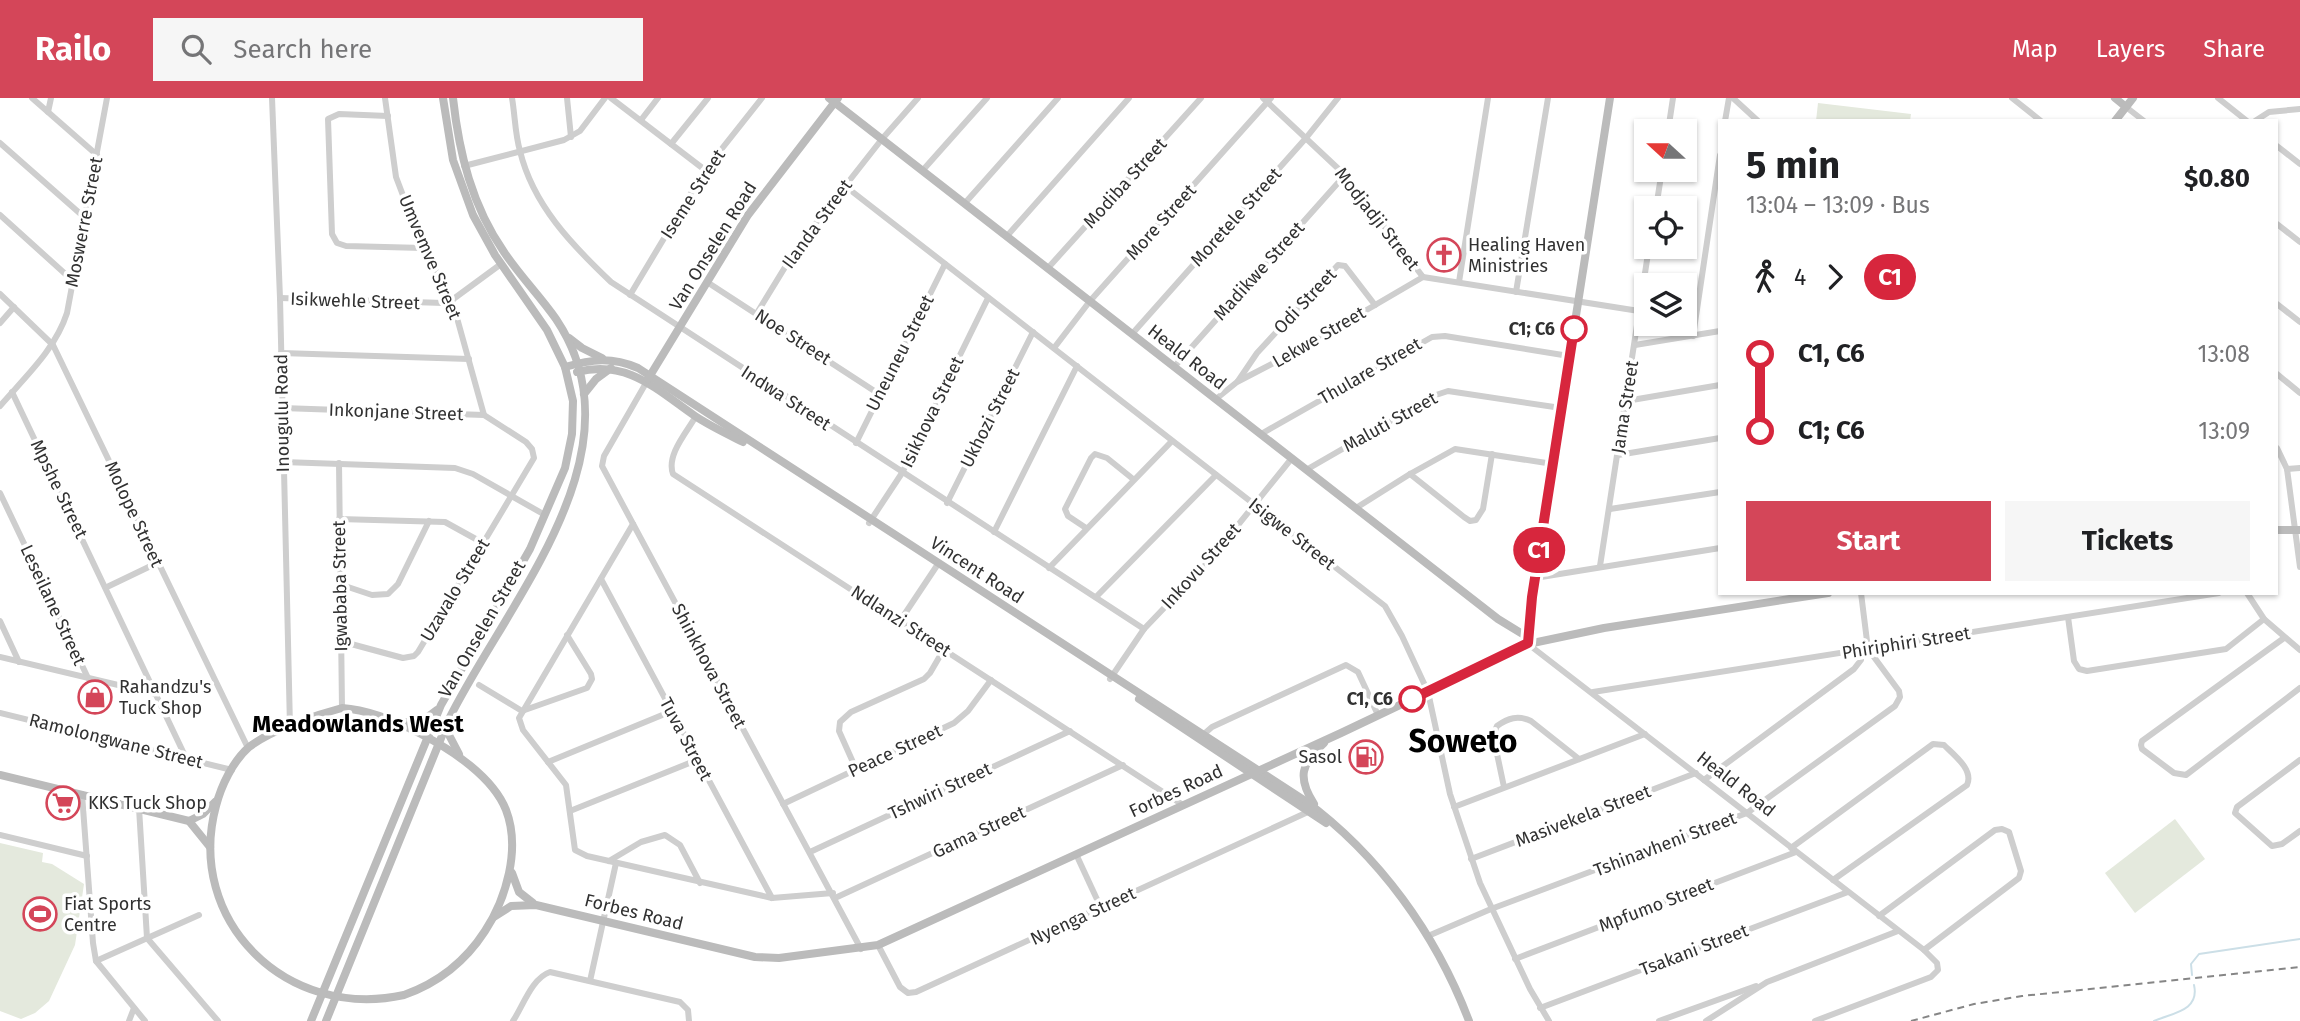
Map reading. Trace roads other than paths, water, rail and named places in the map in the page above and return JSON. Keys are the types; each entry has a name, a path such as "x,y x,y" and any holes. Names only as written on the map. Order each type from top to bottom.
{"street":[{"path":"32,98 97,155"},
{"path":"48,113 51,98"},
{"name":"Moswerre Street","path":"0,406 53,345 67,313 107,98"},
{"name":"Inougulu Road","path":"272,98 280,298 290,727"},
{"name":"Umvemve Street","path":"385,98 396,177 423,248 453,300 484,415"},
{"name":"Van Onselen Street","path":"312,1021 441,705 503,597 545,515 570,451 573,401 566,371 540,318 501,264 472,215 453,160 443,98"},
{"path":"453,98 464,166 494,236 567,336 603,359"},
{"name":"Indwa Street","path":"512,98 520,152 539,198 551,217 611,282 1144,629"},
{"path":"567,98 571,137"},
{"path":"464,166 571,137 580,131 605,98"},
{"path":"611,98 705,170"},
{"path":"641,120 658,98"},
{"path":"671,144 708,98"},
{"name":"Iseme Street","path":"630,295 705,170 762,98"},
{"name":"Ilanda Street","path":"757,313 798,246 881,139 918,98"},
{"path":"923,170 988,98"},
{"path":"965,203 1058,98"},
{"path":"1007,236 1129,98"},
{"name":"Modiba Street","path":"1048,268 1201,98"},
{"name":"Moretele Street","path":"1132,334 1306,138 1338,98"},
{"path":"1459,282 1488,98"},
{"path":"1516,292 1548,98"},
{"path":"1529,641 1535,578 1610,98"},
{"path":"1670,119 1673,98"},
{"path":"1726,119 1731,98 1756,119"},
{"path":"2012,98 2038,119"},
{"path":"2115,98 2141,119"},
{"path":"2117,119 2133,98"},
{"path":"2218,98 2244,119"},
{"name":"Heald Road","path":"834,99 881,139 1924,950"},
{"name":"Van Onselen Road","path":"648,379 748,215 834,99"},
{"name":"Modjadji Street","path":"1267,99 1345,175 1423,277 1634,310"},
{"name":"More Street","path":"1054,348 1090,301 1267,99"},
{"path":"2258,119 2269,112 2300,110"},
{"path":"387,116 334,114 328,119 332,234 337,243 346,246 423,248"},
{"path":"0,143 84,217"},
{"path":"2278,147 2300,164"},
{"path":"1697,309 1718,168"},
{"name":"Madikwe Street","path":"1174,367 1345,175"},
{"name":"Isigwe Street","path":"845,186 1385,606 1398,627 1428,692 1454,807 1471,859 1515,958 1549,1021"},
{"path":"0,215 72,280"},
{"path":"2278,225 2300,242"},
{"path":"453,300 501,264"},
{"name":"Uneuneu Street","path":"856,443 945,264"},
{"name":"Odi Street","path":"1237,382 1257,353 1338,265 1345,266 1376,304"},
{"name":"Lekwe Street","path":"1216,399 1237,382 1293,353 1423,277"},
{"name":"Noe Street","path":"707,282 879,394"},
{"name":"Molope Street","path":"0,294 53,345 248,748"},
{"name":"Isikwehle Street","path":"280,298 424,303 453,300"},
{"name":"Isikhova Street","path":"870,521 901,473 988,298"},
{"path":"2278,305 2300,322"},
{"path":"0,323 14,307"},
{"path":"1697,335 1718,331"},
{"name":"Ukhozi Street","path":"947,503 1033,332"},
{"name":"Van Onselen Street","path":"326,1021 448,721 468,681 541,560 559,522 581,457 585,431 584,394 567,336"},
{"name":"Thulare Street","path":"1261,434 1432,337 1445,336 1569,356"},
{"name":"Jama Street","path":"1600,566 1637,336"},
{"path":"1636,345 1693,336"},
{"path":"281,353 469,359"},
{"name":"Vincent Road","path":"566,371 603,359 629,365 696,416 759,451 870,521"},
{"path":"994,532 1077,366"},
{"name":"Vincent Road","path":"578,367 611,368 648,379 1314,810 1357,846 1391,884 1428,936 1457,991 1469,1021"},
{"path":"584,394 596,379 611,368"},
{"path":"2278,375 2300,393"},
{"name":"Shinkhova Street","path":"648,379 603,461 606,475 861,949"},
{"path":"1626,401 1718,385"},
{"name":"Maluti Street","path":"1306,470 1436,395 1448,391 1561,408"},
{"name":"Mpshe Street","path":"12,392 186,758"},
{"name":"Inkonjane Street","path":"282,408 484,415 526,442 533,449 534,457"},
{"name":"Ndlanzi Street","path":"696,416 673,456 670,467 673,474 1182,805"},
{"path":"1618,455 1718,438"},
{"path":"1049,568 1172,441"},
{"path":"1356,508 1450,450 1462,449 1553,464"},
{"path":"2278,451 2287,469 2300,567"},
{"path":"1086,528 1068,516 1065,509 1091,458 1095,454 1102,456 1133,479"},
{"path":"1409,474 1464,517 1470,521 1476,520 1483,509 1492,454"},
{"name":"Uzavalo Street","path":"340,641 398,657 414,656 452,599 534,457"},
{"name":"Inkovu Street","path":"1111,677 1144,629 1209,561 1292,458"},
{"path":"283,462 455,468 473,474 545,515"},
{"name":"Igwababa Street","path":"339,463 342,708"},
{"path":"2287,469 2300,468"},
{"path":"1096,597 1216,475"},
{"path":"1610,509 1718,492"},
{"name":"Leseilane Street","path":"0,493 88,678"},
{"path":"339,519 445,522 483,543"},
{"path":"339,584 372,595 388,594 398,584 429,521"},
{"path":"522,710 633,524"},
{"path":"2278,530 2297,530"},
{"path":"1535,578 1718,548"},
{"path":"107,587 157,563"},
{"path":"900,621 938,565"},
{"name":"Tuva Street","path":"601,579 772,898"},
{"name":"Forbes Road","path":"494,917 511,906 536,905 755,957 779,958 878,946 1332,737 1529,641 1815,595"},
{"name":"Tshinavheni Street","path":"1428,936 1492,909 1747,813 1897,704 1899,691 1864,650 1861,595"},
{"name":"Phiriphiri Street","path":"1593,692 2206,595"},
{"path":"2248,595 2264,619 2300,650"},
{"path":"2068,617 2074,661 2079,669 2087,671 2226,649 2264,619"},
{"path":"0,621 19,662"},
{"path":"479,685 522,710 582,691 590,684 591,674 568,635"},
{"path":"2284,638 2142,741 2143,748 2174,773 2186,775 2300,688"},
{"path":"856,769 839,731 840,722 851,712 924,678 930,673 944,649"},
{"path":"1704,780 1854,669 1864,650"},
{"path":"0,657 156,694"},
{"path":"1204,734 1212,727 1346,665 1358,672 1378,715"},
{"name":"Vincent Road","path":"1111,677 1204,734 1254,772"},
{"name":"Peace Street","path":"783,804 954,723 968,710 991,680"},
{"path":"395,721 421,722 441,705"},
{"path":"342,708 395,721 461,758 487,783 505,808 510,830 510,867 504,896 494,917 470,953 435,981 409,993 364,1003 320,999 272,975 235,935 214,890 210,847 218,799 232,770 248,748 290,727 342,708"},
{"name":"Gama Street","path":"522,710 519,721 523,730 566,785 575,850 587,856 772,898 834,896 1123,765"},
{"path":"548,762 672,710"},
{"name":"Ramolongwane Street","path":"0,713 232,770"},
{"path":"1504,787 1493,735 1497,726 1511,718 1524,717 1531,721 1579,759"},
{"path":"448,721 449,735 461,758"},
{"name":"Tshwiri Street","path":"810,852 1070,731"},
{"path":"1454,807 1646,734"},
{"path":"1314,810 1305,789 1304,770 1309,759 1332,737"},
{"name":"Mpfumo Street","path":"1515,958 1794,850 1933,744 1944,745 1967,770 1970,778 1967,785 1833,880"},
{"path":"570,811 697,760"},
{"path":"2300,760 2236,808 2236,815 2267,843 2278,846 2300,831"},
{"name":"Masivekela Street","path":"1471,859 1696,774"},
{"path":"0,775 190,821 210,847"},
{"path":"82,794 96,961 145,1021"},
{"path":"190,821 203,814 218,799"},
{"path":"139,808 147,938 218,1021"},
{"name":"Nyenga Street","path":"878,946 900,987 911,994 1314,810"},
{"path":"1815,1021 1935,974 1938,971 1937,963 1924,950 2019,878 2021,871 2011,835 2006,830 1995,830 1879,916"},
{"path":"0,835 87,856"},
{"path":"590,981 613,862 641,842 665,835 680,845 700,883"},
{"path":"1076,854 1101,908"},
{"path":"510,867 519,892 536,905"},
{"name":"Tsakani Street","path":"1540,1008 1848,892"},
{"path":"96,961 199,915"},
{"path":"1658,1021 1898,931"},
{"path":"514,1021 535,984 550,972 680,1002 688,1010 689,1021"},
{"path":"1706,1021 1767,982"},
{"path":"129,1021 134,1008"}],"waterway":[{"path":"2192,975 2191,964 2199,954 2300,939"},
{"path":"2154,1021 2189,1006 2195,994 2194,985"}],"railway":[{"path":"1911,1021 1974,1004 2022,996 2300,967"}],"place":[{"name":"Healing Haven Ministries","path":"1444,255"},
{"name":"C1; C6","path":"1574,329"},
{"name":"Rahandzu's Tuck Shop","path":"95,697"},
{"name":"C1, C6","path":"1412,699"},
{"name":"Sasol","path":"1366,757"},
{"name":"KKS Tuck Shop","path":"63,803"},
{"name":"Fiat Sports Centre","path":"40,914"}],"district":[{"name":"Meadowlands West","path":"358,724"},
{"name":"Soweto","path":"1463,741"}]}
